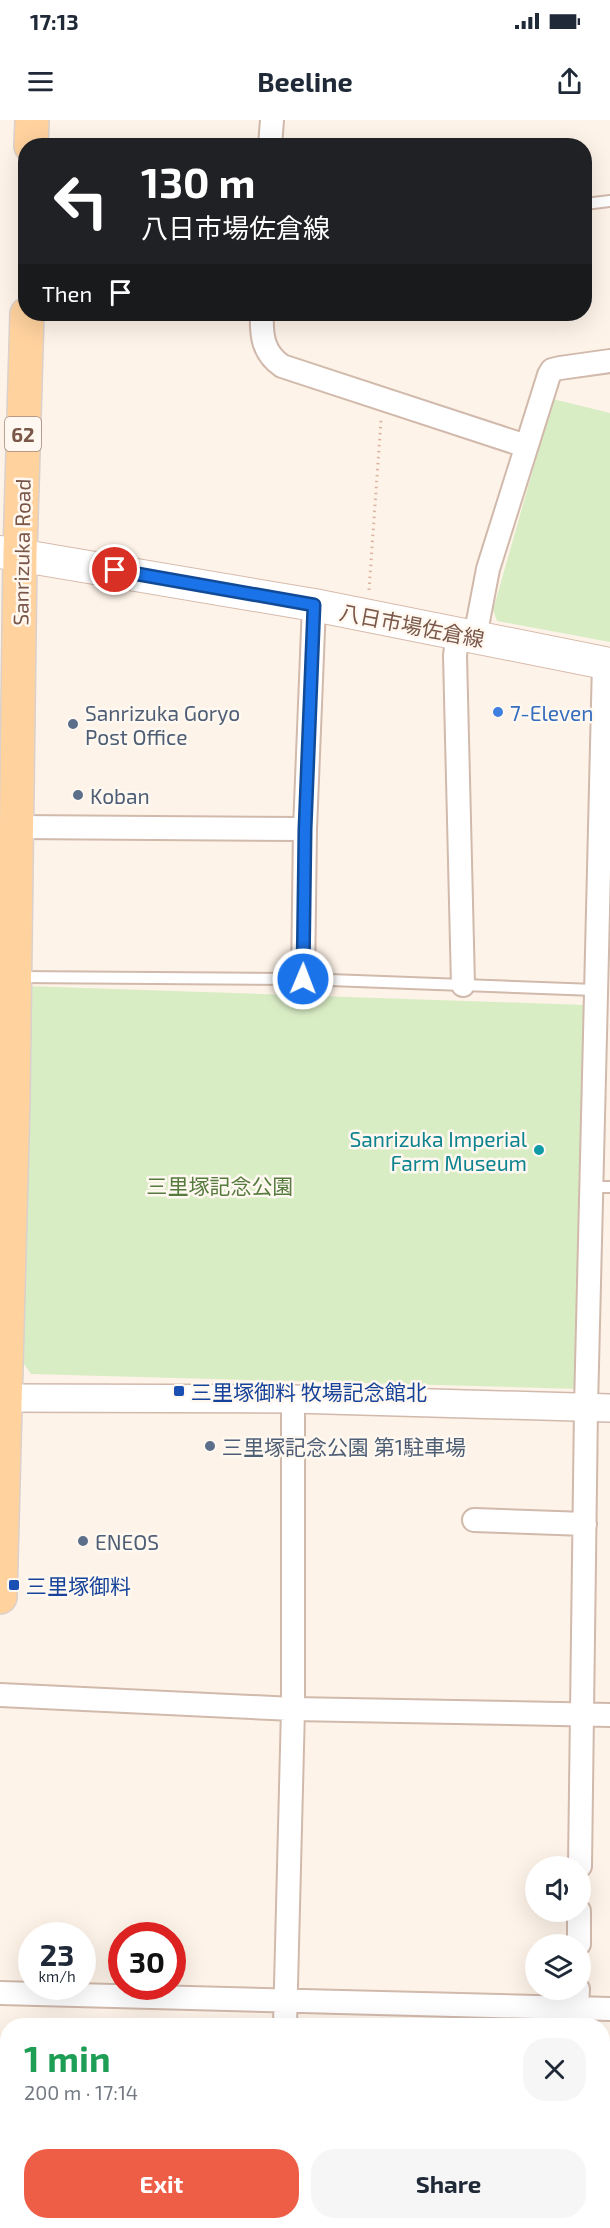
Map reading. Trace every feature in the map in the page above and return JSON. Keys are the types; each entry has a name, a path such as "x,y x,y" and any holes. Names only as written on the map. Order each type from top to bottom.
{"main road":[{"path":"31,138 32,120"},
{"name":"Sanrizuka Road","path":"12,815 14,647 10,553 27,321"},
{"name":"八日市場佐倉線","path":"10,553 314,605 607,663"},
{"name":"62","path":"0,1597 7,1099 14,977 12,815"}],"street":[{"path":"271,138 272,120"},
{"path":"262,321 263,338 273,360 292,371 526,446"},
{"path":"463,985 455,655 466,636 552,370 610,361"},
{"path":"303,979 305,829 314,605"},
{"path":"580,1856 585,1524 598,1408 602,1112 600,1005 607,663"},
{"path":"12,815 305,829"},
{"path":"3,1398 293,1399 598,1408"},
{"path":"285,2018 293,1709 293,1399"},
{"path":"474,1520 585,1524"},
{"path":"0,1695 293,1709 610,1714"},
{"path":"0,1993 610,2009"}],"lane":[{"path":"592,203 610,201"},
{"path":"14,977 303,979 463,985 600,1005"}],"path":[{"path":"369,592 382,400"}],"green space":[{"path":"553,399 610,413 610,642 497,621 493,610"},
{"name":"三里塚記念公園","path":"27,986 586,1005 579,1389 31,1374 19,1357"}],"place":[{"name":"7-Eleven","path":"498,712"},
{"name":"Sanrizuka Goryo Post Office","path":"73,724"},
{"name":"Koban","path":"78,795"},
{"name":"Sanrizuka Imperial Farm Museum","path":"539,1150"},
{"name":"三里塚御料 牧場記念館北","path":"179,1391"},
{"name":"三里塚記念公園 第1駐車場","path":"210,1446"},
{"name":"ENEOS","path":"83,1541"},
{"name":"三里塚御料","path":"14,1585"}],"route":[{"path":"115,570 314,605 311,623 303,979"}]}
